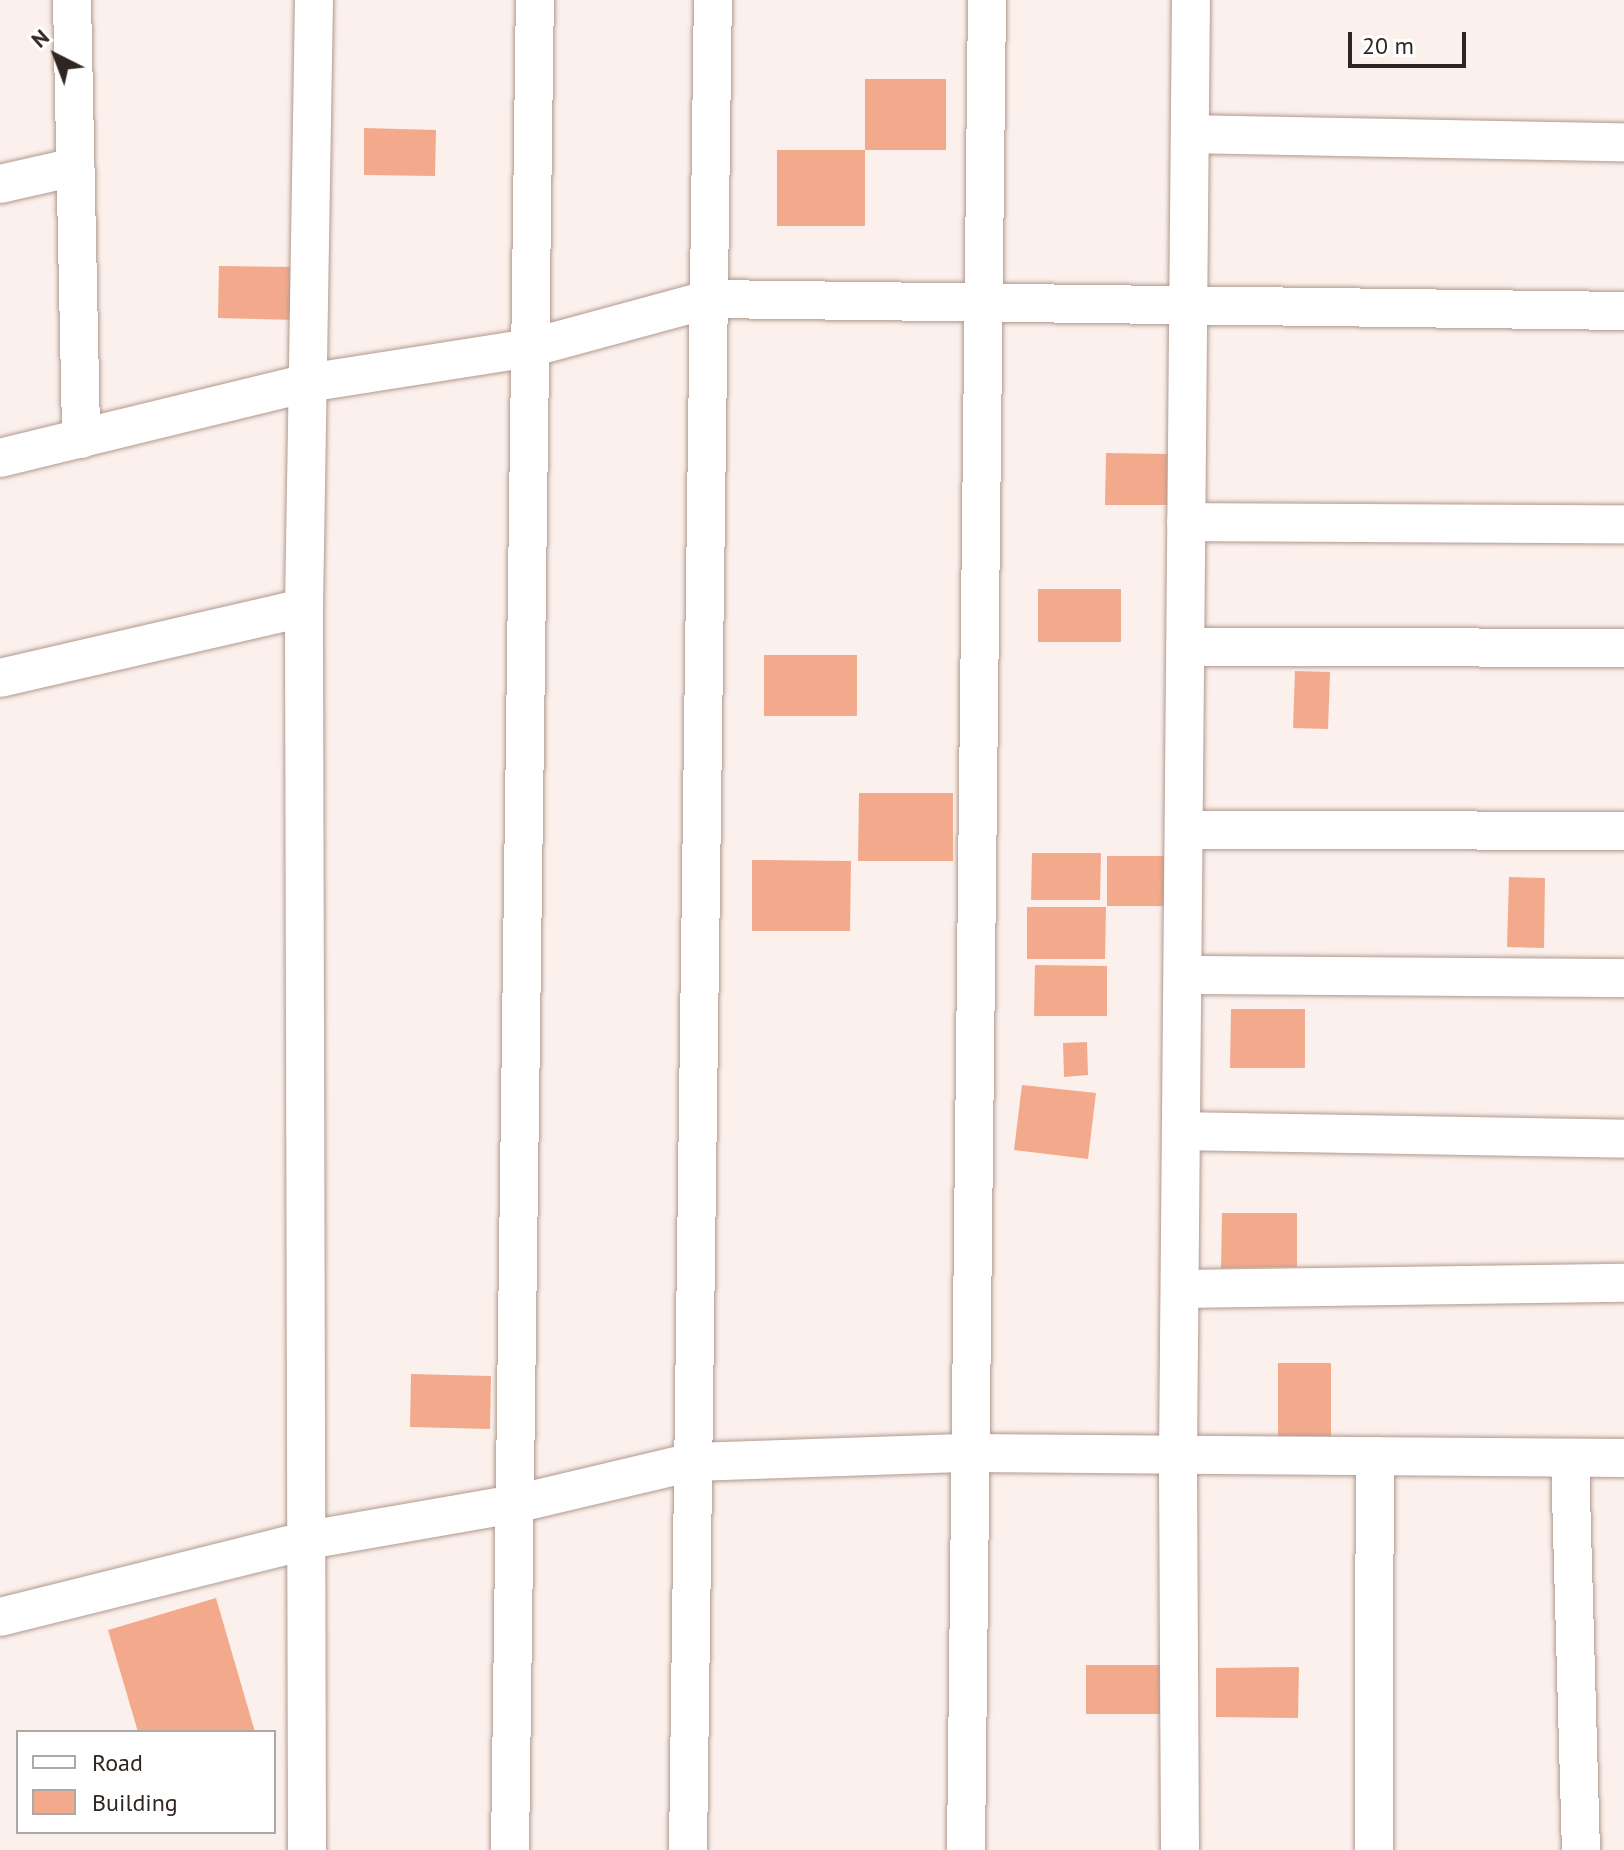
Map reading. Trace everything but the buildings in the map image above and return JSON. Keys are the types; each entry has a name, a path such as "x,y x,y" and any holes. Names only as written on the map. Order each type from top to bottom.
{"street":[{"path":"72,0 81,439"},
{"path":"307,1850 304,608 314,0"},
{"path":"510,1850 535,0"},
{"path":"688,1850 713,0"},
{"path":"966,1850 987,0"},
{"path":"1180,1850 1178,1455 1188,647 1186,522 1191,0"},
{"path":"1190,134 1624,142"},
{"path":"0,184 75,167"},
{"path":"0,458 307,383 530,348 710,299 1624,311"},
{"path":"1186,522 1624,524"},
{"path":"0,678 304,608"},
{"path":"1188,647 1624,648"},
{"path":"1184,830 1624,831"},
{"path":"1183,975 1624,978"},
{"path":"1181,1131 1624,1139"},
{"path":"1180,1289 1624,1283"},
{"path":"0,1617 308,1540 515,1504 693,1462 970,1453 1624,1458"},
{"path":"1374,1850 1375,1456"},
{"path":"1570,1458 1581,1850"}]}
